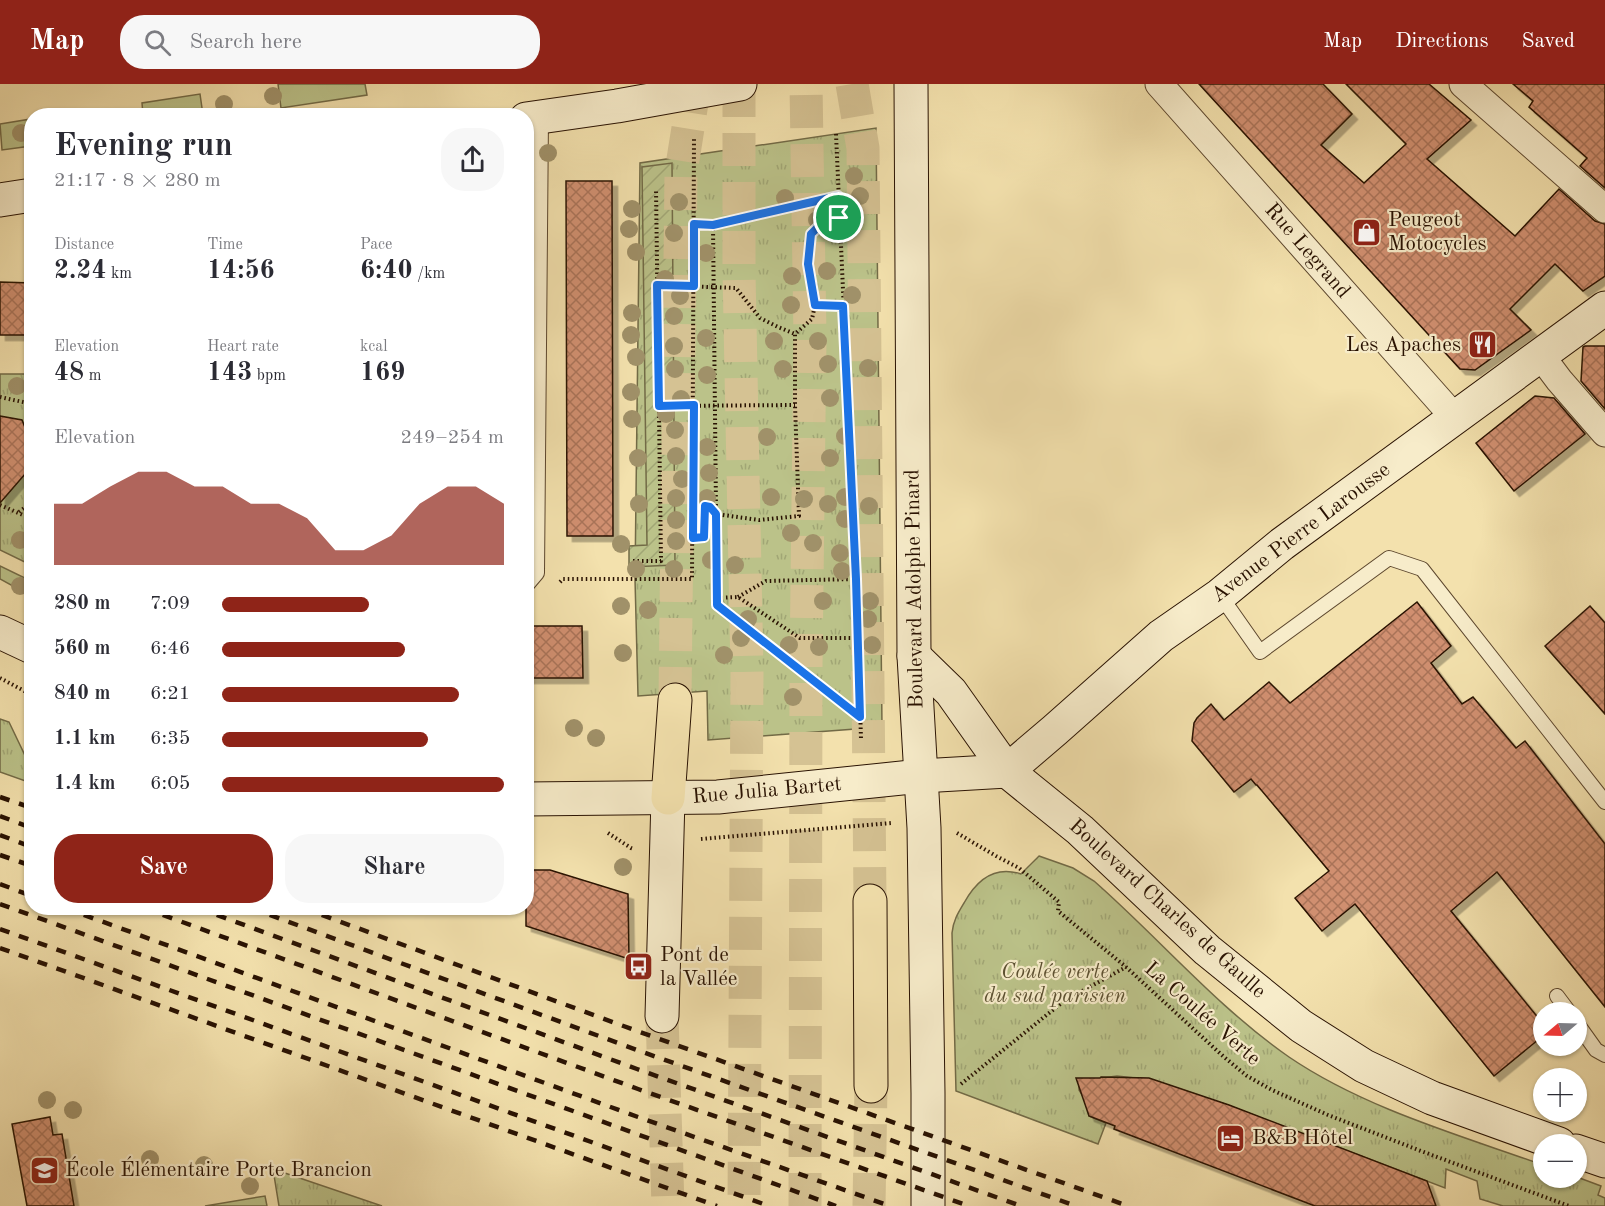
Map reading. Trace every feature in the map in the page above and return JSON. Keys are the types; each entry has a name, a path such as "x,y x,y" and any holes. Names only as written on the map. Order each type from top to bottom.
{"highway":[{"path":"668,798 675,700"},
{"path":"870,901 871,1086"}],"main road":[{"path":"534,118 617,95 740,84"},
{"name":"Boulevard Adolphe Pinard","path":"911,84 914,656 925,895 943,1090 928,1206"},
{"path":"0,200 24,196"},
{"name":"Avenue Pierre Larousse","path":"1007,771 1161,636 1220,595 1282,544 1605,308"},
{"path":"0,632 24,643"},
{"name":"Boulevard Charles de Gaulle","path":"914,656 951,692 1007,771 1080,830 1207,950 1301,1026 1364,1066 1432,1098 1533,1135"},
{"name":"Rue Julia Bartet","path":"534,799 718,796 921,776 1007,771"},
{"path":"662,1016 668,798"},
{"path":"1587,1155 1605,1161"}],"street":[{"name":"Rue Legrand","path":"1159,84 1455,418"},
{"path":"1463,84 1605,210"},
{"path":"1541,356 1558,380 1605,433"}],"lane":[{"path":"534,118 537,573 534,577"},
{"path":"1220,595 1260,652 1389,558 1422,569 1605,802"},
{"path":"1557,996 1562,1002"},
{"path":"1587,1037 1596,1050 1605,1055"}],"path":[{"path":"836,134 861,739"},
{"path":"556,586 563,579 692,579 694,139"},
{"path":"633,561 661,561 656,189"},
{"path":"694,224 713,225 838,196"},
{"path":"795,333 812,319 815,305 808,264 811,234 824,221 839,218"},
{"path":"713,225 717,605 860,717"},
{"path":"657,285 736,288 760,318 795,333"},
{"path":"815,305 843,306"},
{"path":"693,538 704,537 705,506 710,507 716,514 759,520 799,516 795,333"},
{"path":"0,397 24,402"},
{"path":"659,406 795,405"},
{"path":"0,505 24,515"},
{"path":"19,512 24,508"},
{"path":"717,598 738,597 766,581 856,579"},
{"path":"738,597 800,638 858,638"},
{"path":"0,678 24,691"},
{"path":"692,840 893,823"},
{"path":"605,831 631,848 638,849"},
{"name":"La Coulée Verte","path":"954,831 1018,868 1059,902 1058,911 1126,967 1247,1076 1328,1115 1569,1206"},
{"path":"943,1090 1064,1002 1126,967"}],"green space":[{"path":"278,84 365,84 367,95 281,108"},
{"path":"200,94 202,108 142,108 142,103"},
{"path":"24,120 24,147 2,150 0,124"},
{"path":"876,128 882,727 708,740 707,691 638,696 635,579 640,163"},
{"path":"672,163 675,565 629,567 629,546 647,545 642,167"},
{"path":"0,374 24,374 24,562 0,550"},
{"path":"0,566 24,578 24,592 0,579"},
{"path":"0,719 9,722 24,753 24,781 0,772"},
{"name":"Coulée verte du sud parisien","path":"1039,856 1073,868 1094,881 1237,1017 1289,1057 1318,1075 1380,1106 1533,1162 1533,1188 1587,1188 1587,1181 1601,1186 1598,1195 1605,1198 1605,1206 1503,1206 1480,1199 1477,1181 1446,1169 1445,1188 1222,1103 1135,1078 1117,1076 1079,1085 1079,1090 1091,1109 1089,1116 1106,1123 1098,1144 956,1091 952,933 955,921 974,888 987,877 1002,872 1021,874"},
{"path":"273,1169 382,1206 279,1206"},
{"path":"265,1196 267,1206 205,1206"}],"building":[{"path":"1199,84 1323,84 1352,114 1321,145 1364,183 1406,144 1346,84 1429,84 1471,120 1427,159 1515,236 1559,189 1595,221 1605,224 1605,276 1583,291 1555,264 1510,309 1531,330 1475,370 1460,369"},
{"path":"1513,84 1605,84 1605,188 1580,166 1587,158 1529,107 1533,101"},
{"path":"566,181 612,181 613,536 567,536"},
{"path":"0,282 24,283 24,335 0,335"},
{"path":"1605,346 1605,409 1581,381 1583,347"},
{"path":"1535,396 1554,398 1585,434 1514,491 1476,443"},
{"path":"0,416 22,420 24,425 24,475 0,503"},
{"path":"1417,602 1451,646 1431,663 1462,704 1473,697 1516,748 1525,741 1605,844 1605,1007 1497,872 1451,911 1533,1012 1533,1044 1494,1076 1355,904 1322,931 1295,898 1329,871 1251,779 1234,792 1192,741 1194,723 1211,704 1224,720 1269,682 1290,703"},
{"path":"1590,606 1605,623 1605,714 1545,646"},
{"path":"534,626 582,626 583,678 534,678"},
{"path":"534,870 550,870 628,894 629,959 526,926 526,915 534,915"},
{"name":"B&B Hôtel","path":"1076,1078 1149,1078 1229,1105 1427,1181 1436,1206 1315,1206 1114,1129 1115,1126 1089,1116"},
{"name":"École Élémentaire Porte Brancion","path":"50,1117 53,1135 62,1134 74,1206 27,1206 12,1124"}],"tunnel":[{"path":"675,700 681,172 695,84"},
{"path":"739,84 739,272 747,672 744,1206"},
{"path":"805,1206 806,667 810,337 806,84"},
{"path":"852,84 863,148 870,901"},
{"path":"662,1016 668,1206"},
{"path":"869,1206 871,1086"}],"railway":[{"path":"0,797 24,805"},
{"path":"0,816 24,825"},
{"path":"0,835 24,844"},
{"path":"0,855 24,863"},
{"path":"0,884 24,893"},
{"path":"0,904 24,913"},
{"path":"30,915 836,1206"},
{"path":"84,915 638,1117 890,1206"},
{"path":"163,915 638,1089 969,1206"},
{"path":"217,915 637,1069 1021,1206"},
{"path":"270,915 637,1050 1076,1206"},
{"path":"322,915 637,1031 1128,1206"},
{"path":"0,929 769,1206"},
{"path":"0,948 717,1206"}],"place":[{"name":"Peugeot Motocycles","path":"1367,232"},
{"name":"Les Apaches","path":"1482,345"},
{"name":"Pont de la Vallée","path":"639,967"},
{"name":"B&B Hôtel","path":"1231,1138"},
{"name":"École Élémentaire Porte Brancion","path":"44,1170"}],"route":[{"path":"838,196 839,218 824,221 811,234 808,264 815,305 843,306 860,717 717,605 716,514 710,507 705,506 704,537 693,538 694,405 659,406 657,285 694,286 694,224 713,225 838,196"}]}
